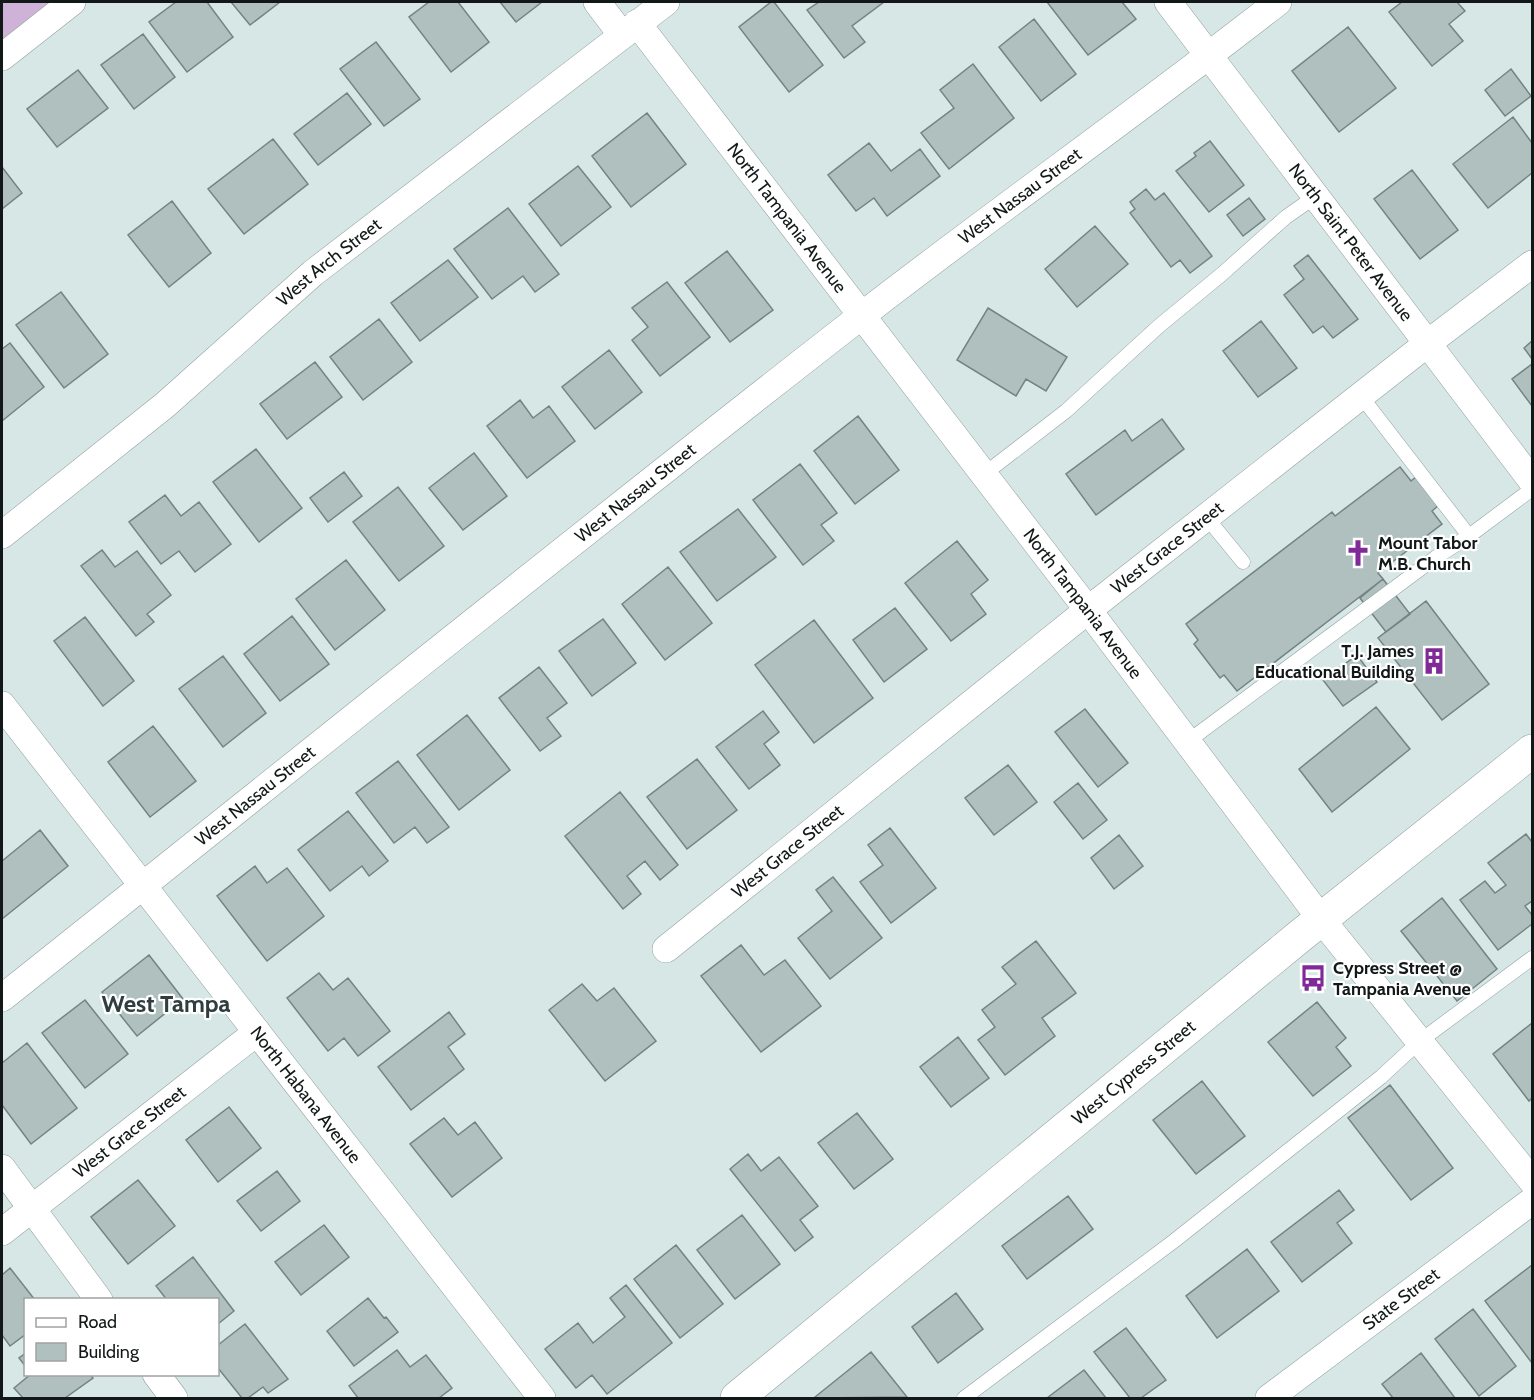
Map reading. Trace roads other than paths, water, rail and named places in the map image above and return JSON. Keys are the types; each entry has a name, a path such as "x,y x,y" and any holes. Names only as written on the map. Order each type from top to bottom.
{"street":[{"path":"2,57 72,2"},
{"name":"North Tampania Avenue","path":"597,2 629,29 862,316 1322,919 1533,1181"},
{"name":"West Arch Street","path":"2,535 165,405 313,273 666,2"},
{"name":"North Saint Peter Avenue","path":"1168,2 1533,481"},
{"name":"West Nassau Street","path":"2,998 422,665 540,568 862,316 1278,2"},
{"name":"West Grace Street","path":"666,949 1088,610 1428,343 1533,264"},
{"name":"North Habana Avenue","path":"2,705 542,1398"},
{"name":"West Cypress Street","path":"737,1398 1322,919 1533,751"},
{"name":"West Grace Street","path":"2,1232 257,1032"},
{"path":"2,1168 98,1298"},
{"name":"State Street","path":"1269,1398 1533,1201"},
{"path":"158,1376 174,1398"}],"lane":[{"path":"983,475 1066,411 1159,326 1286,217 1316,196"},
{"path":"1361,396 1469,536"},
{"path":"1187,742 1435,558 1533,489"},
{"path":"1207,518 1243,562"},
{"path":"964,1398 1165,1248 1381,1077 1420,1041 1533,958"}],"place":[{"name":"Mount Tabor M.B. Church","path":"1358,553"},
{"name":"T.J. James Educational Building","path":"1434,661"},
{"name":"Cypress Street @ Tampania Avenue","path":"1313,978"}],"district":[{"name":"West Tampa","path":"166,1003"}]}
